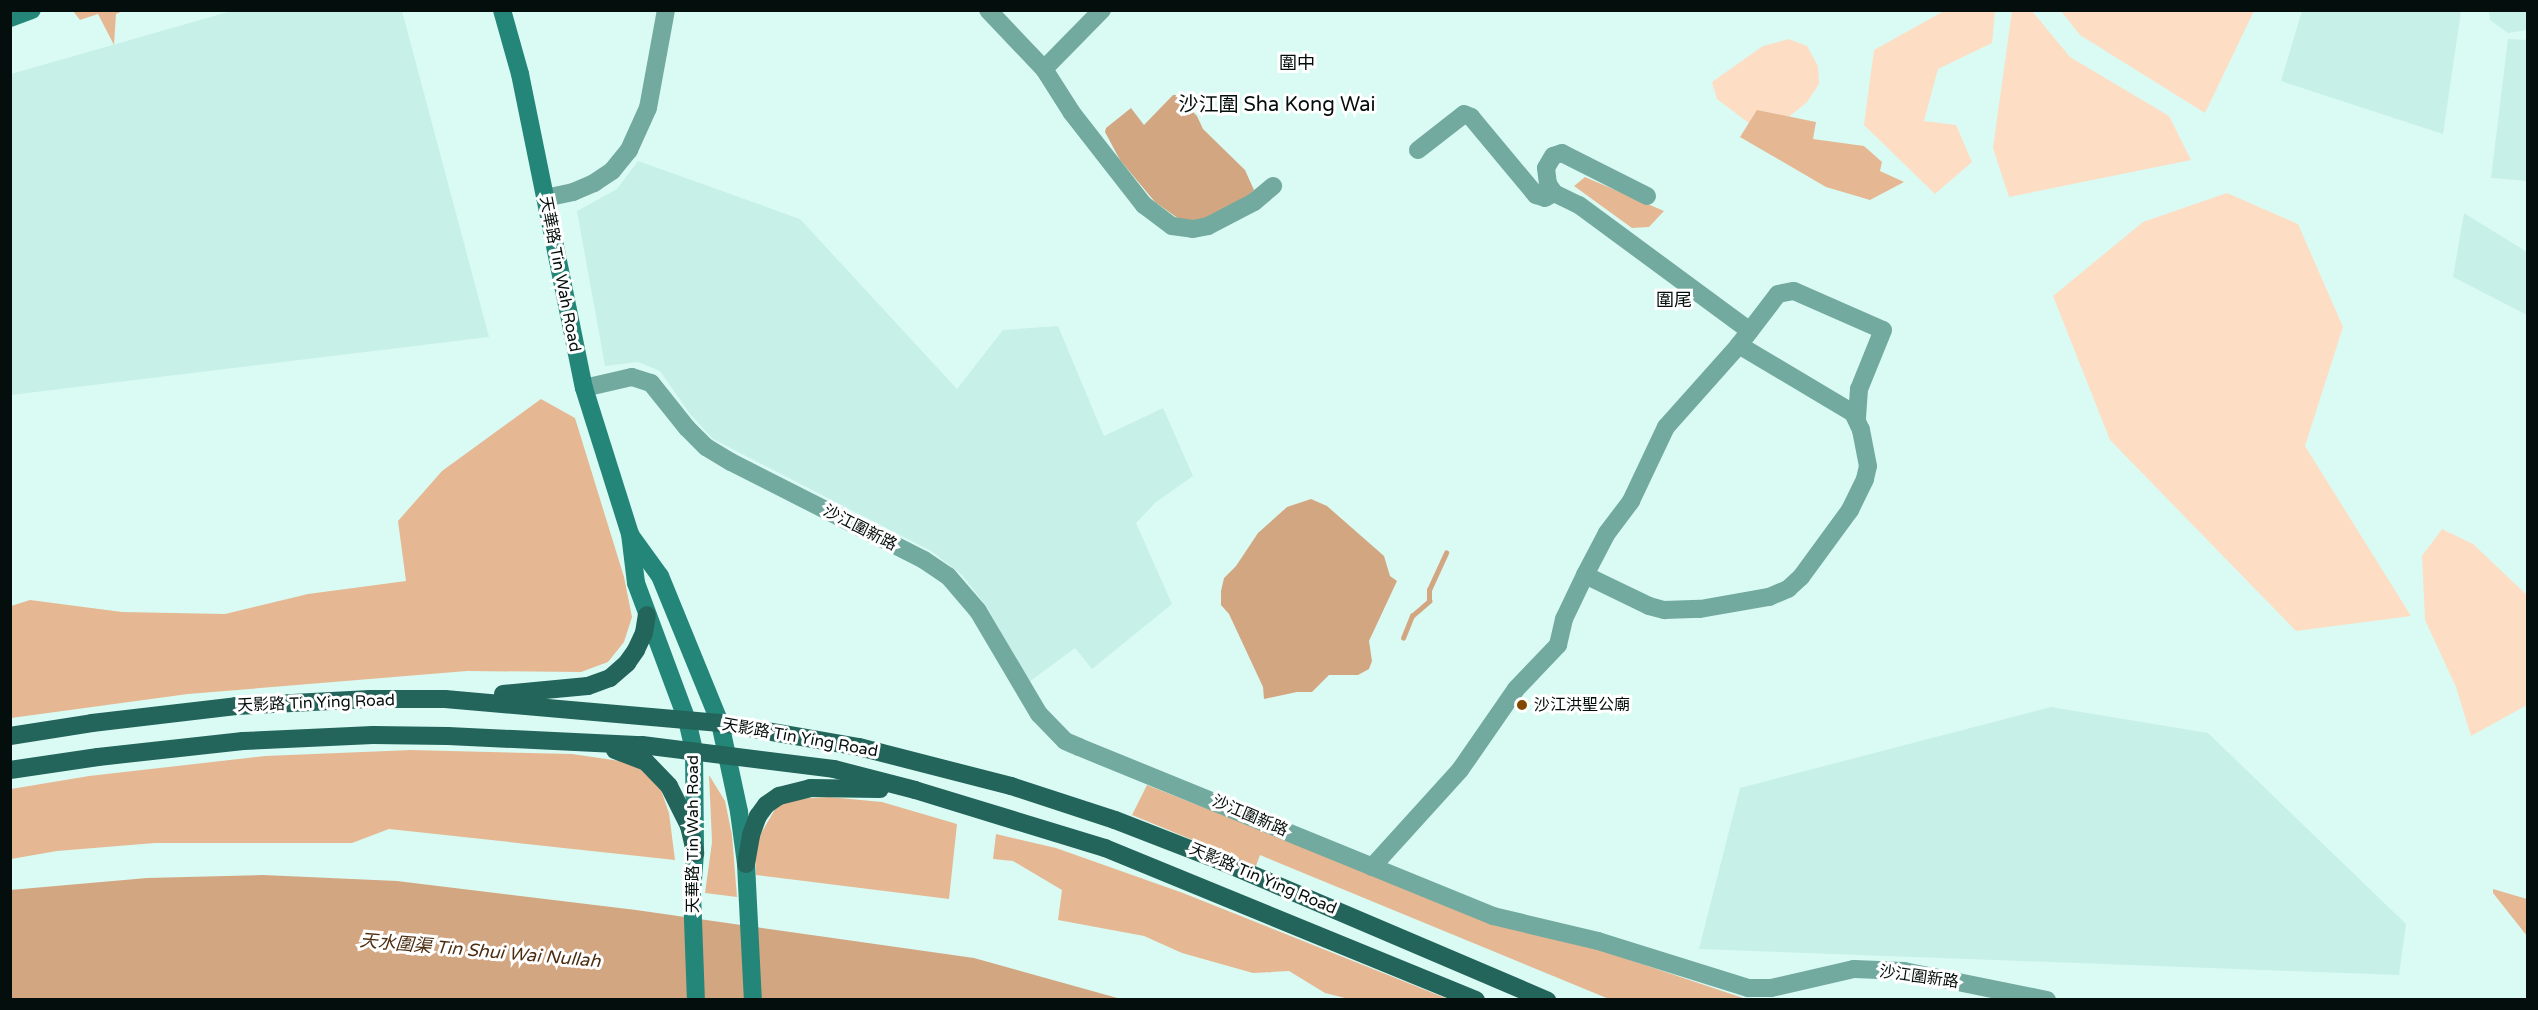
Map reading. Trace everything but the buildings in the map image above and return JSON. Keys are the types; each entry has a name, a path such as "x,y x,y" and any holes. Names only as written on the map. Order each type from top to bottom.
{"main road":[{"path":"446,699 599,683 610,678 627,663 644,633 647,615"},
{"name":"天影路 Tin Ying Road","path":"10,736 92,723 236,706 370,699 446,699 720,723 904,757 1074,805 1218,860 1547,999"},
{"name":"天影路 Tin Ying Road","path":"10,770 177,748 306,737 448,736 587,742 694,751 834,769 915,790 1106,848 1476,999"},
{"path":"587,742 629,753 646,762 660,775 679,801 695,853"},
{"path":"746,864 751,835 758,816 766,805 779,796 826,787 915,790"}],"street":[{"path":"10,18 32,10"},
{"name":"天華路 Tin Wah Road","path":"502,10 520,74 584,388 630,534 636,583 687,720 694,751 695,853 692,893 696,999"},
{"path":"545,198 573,192 594,183 612,171 629,150 648,108 666,10"},
{"path":"988,10 1044,69 1072,113 1144,205 1172,226 1193,230 1208,226 1254,202 1273,186"},
{"path":"1044,69 1102,10"},
{"path":"1418,150 1461,114 1467,115 1536,195 1545,198 1554,193"},
{"path":"1647,196 1562,153 1552,156 1546,168 1548,184 1554,193 1579,205 1744,338 1848,408 1857,419"},
{"path":"1372,867 1460,770 1516,690 1558,645 1564,619 1585,575 1607,534 1631,501 1666,427 1744,338 1771,300 1785,292 1794,291 1883,330 1884,333 1859,389 1857,419 1868,466 1865,479 1850,510 1801,577 1788,589 1737,604 1672,610 1648,606 1585,575"},
{"name":"沙江圍新路","path":"584,388 632,377 651,383 687,428 706,447 730,462 924,560 948,576 978,611 1039,714 1065,741 1493,916 1598,941 1748,988 1785,985 1854,969 1904,971 2047,999"},
{"name":"天華路 Tin Wah Road","path":"630,534 660,576 720,723 728,755 746,864 750,901 753,999"}],"shaded area":[{"path":"235,10 402,11 489,337 11,395 11,74"},
{"path":"73,11 123,11 116,14 114,45 98,14 80,20"},
{"path":"1944,11 1995,11 1992,43 1938,69 1924,121 1956,125 1972,162 1935,194 1864,125 1874,50"},
{"path":"2012,11 2032,11 2070,57 2169,116 2191,160 2009,197 1993,148"},
{"path":"2061,11 2254,11 2205,113 2080,35"},
{"path":"2302,11 2461,11 2443,134 2281,81"},
{"path":"2489,11 2527,11 2527,30 2508,33 2490,20"},
{"path":"1789,39 1807,46 1818,66 1819,84 1807,102 1790,116 1750,124 1717,99 1712,82 1763,46"},
{"path":"2508,39 2527,40 2527,181 2491,178"},
{"path":"1757,110 1816,122 1813,139 1864,146 1882,162 1880,171 1904,182 1870,200 1826,187 1740,137"},
{"path":"638,161 800,219 957,389 1003,330 1058,326 1104,436 1163,408 1193,476 1156,502 1136,523 1172,604 1092,669 1075,648 1029,682 987,607 962,575 931,551 713,439 690,414 660,371 638,362 605,366 577,211 617,189"},
{"path":"1585,177 1664,211 1649,227 1632,228 1574,186"},
{"path":"2227,193 2298,224 2343,327 2305,446 2411,616 2296,631 2110,440 2053,296 2143,222"},
{"path":"2464,213 2527,252 2527,315 2453,277"},
{"path":"541,399 575,418 624,577 632,617 624,642 608,662 581,672 467,671 188,694 11,718 11,606 30,600 122,612 225,614 308,594 406,581 398,521 442,471"},
{"path":"2442,529 2473,544 2527,595 2527,705 2471,736 2456,687 2425,620 2422,556"},
{"path":"2051,707 2208,733 2406,924 2399,975 1699,949 1740,788"},
{"path":"411,750 572,754 627,762 645,772 661,790 669,813 675,860 389,829 352,843 155,843 57,851 11,859 11,789 89,776 265,756"},
{"path":"709,775 725,801 732,835 737,897 705,893 712,842"},
{"path":"1147,785 1368,872 1746,999 1609,999 1260,855 1256,866 1132,815"},
{"path":"829,797 882,802 957,824 949,899 756,875 755,855 759,837 778,804 793,799"},
{"path":"996,834 1056,848 1183,893 1448,999 1349,999 1325,993 1289,971 1253,973 1182,953 1144,936 1058,920 1062,890 1013,861 993,859"},
{"path":"2493,889 2527,899 2527,936 2493,893"}],"water":[{"path":"1173,95 1176,95 1197,116 1203,129 1245,170 1254,190 1239,206 1202,223 1179,219 1155,202 1120,160 1105,132 1106,128 1131,108 1144,125"},
{"path":"1311,499 1327,506 1384,556 1390,576 1397,581 1369,641 1372,661 1369,669 1358,675 1329,675 1312,692 1297,692 1264,699 1263,687 1229,614 1221,605 1224,578 1236,566 1258,533 1287,507"},
{"name":"天水圍渠 Tin Shui Wai Nullah","path":"263,875 397,881 636,910 974,958 1121,999 11,999 10,890 147,878"}],"waterway":[{"path":"1403,638 1412,616 1429,601 1429,590 1446,553"}],"place":[{"name":"沙江洪聖公廟","path":"1522,705"}],"district":[{"name":"圍中","path":"1297,63"},
{"name":"沙江圍 Sha Kong Wai","path":"1277,105"},
{"name":"圍尾","path":"1674,300"}]}
